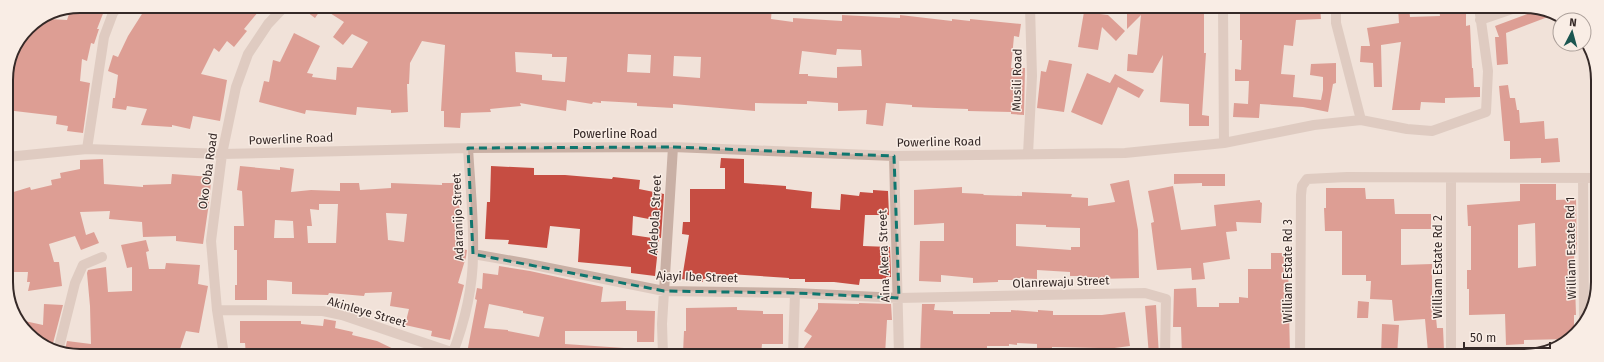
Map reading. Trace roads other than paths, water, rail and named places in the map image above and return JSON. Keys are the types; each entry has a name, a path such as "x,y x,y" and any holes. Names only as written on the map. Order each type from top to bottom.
{"street":[{"path":"87,149 104,37 113,13"},
{"name":"Oko Oba Road","path":"223,349 217,310 211,241 222,154 236,87 248,54 268,24 278,13"},
{"name":"Musili Road","path":"1028,154 1032,76 1030,13"},
{"path":"1223,13 1224,143"},
{"path":"1336,13 1336,23 1361,120"},
{"path":"1479,13 1480,20 1500,13"},
{"name":"Powerline Road","path":"13,156 87,149 222,154 468,148 672,148 894,156 1125,153 1224,143 1314,125 1361,120 1407,129 1432,130 1486,112 1488,71 1480,20"},
{"name":"Adaranijo Street","path":"456,349 469,293 473,254 468,148"},
{"name":"Adebola Street","path":"662,349 672,148"},
{"name":"Aina Akera Street","path":"894,156 900,349"},
{"name":"William Estate Rd 3","path":"1300,349 1302,186 1307,179 1347,177 1451,178"},
{"path":"1451,178 1591,178"},
{"name":"William Estate Rd 2","path":"1451,178 1451,349"},
{"name":"William Estate Rd 1","path":"1583,178 1584,310"},
{"name":"Ajayi Ibe Street","path":"473,254 532,264 664,291 795,293 899,298"},
{"path":"59,345 75,283 83,265 102,257"},
{"path":"793,349 795,293"},
{"name":"Olanrewaju Street","path":"899,298 1153,294 1166,299 1165,349"},
{"name":"Akinleye Street","path":"217,310 322,311 342,315 441,349"}]}
